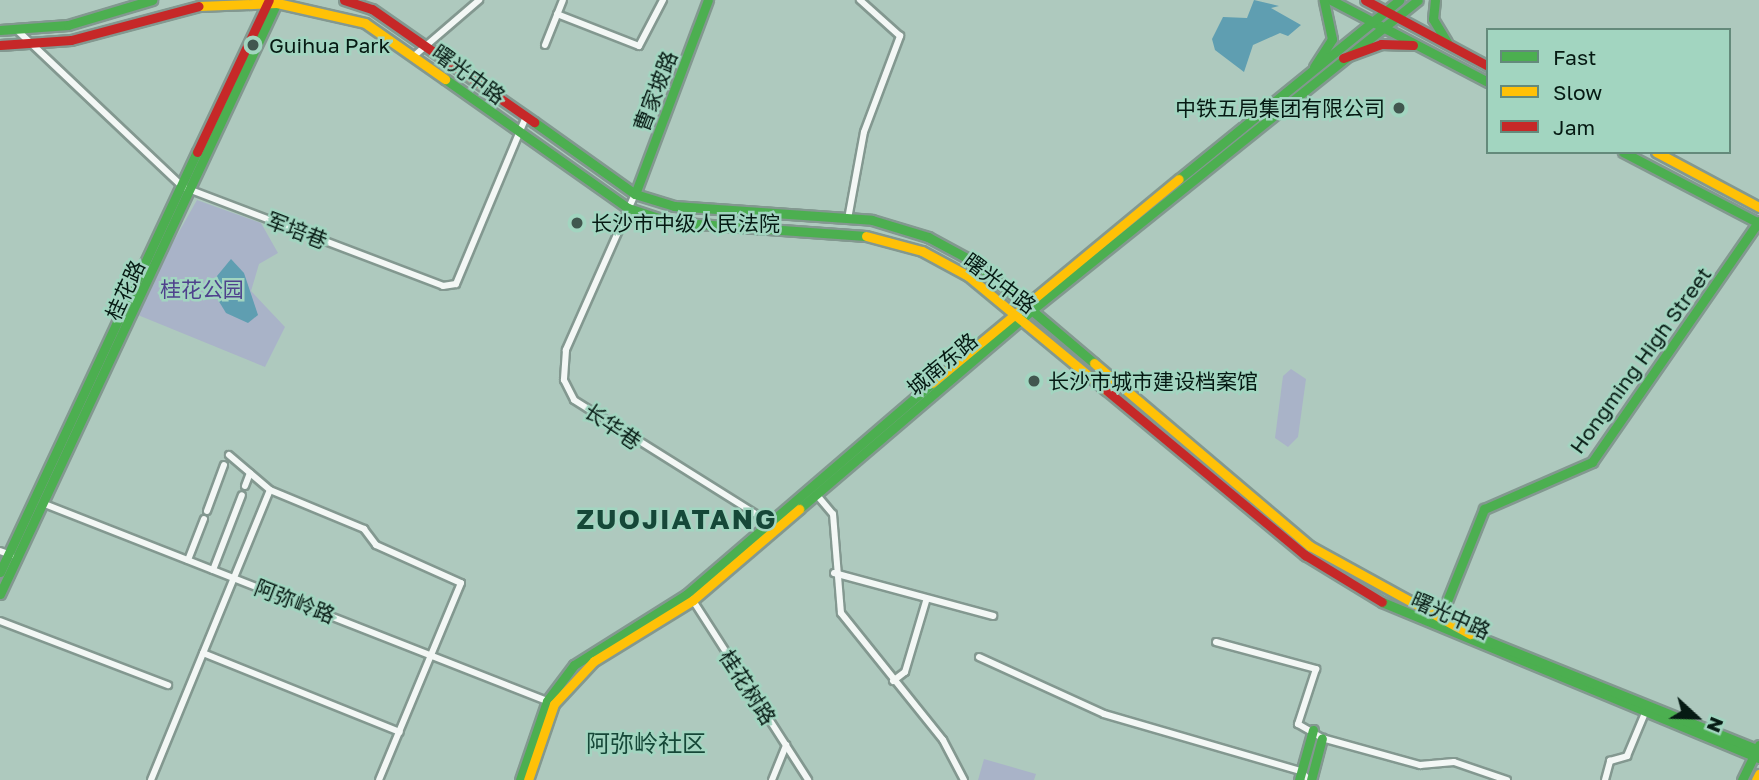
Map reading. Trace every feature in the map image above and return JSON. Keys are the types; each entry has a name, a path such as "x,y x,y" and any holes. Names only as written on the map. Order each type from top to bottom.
{"street":[{"path":"0,30 18,31 68,25 152,0"},
{"name":"曙光中路","path":"344,0 372,9 635,194 674,206 848,219 928,237 976,263 1030,306 1310,546 1438,621 1757,752"},
{"path":"414,56 424,44 479,0"},
{"path":"545,45 563,0"},
{"path":"557,14 639,46 663,0"},
{"name":"曹家坡路","path":"635,194 708,0"},
{"path":"848,219 864,132 900,36 860,0"},
{"path":"1314,67 1332,39 1324,0"},
{"path":"1331,0 1486,81"},
{"path":"1365,0 1486,65"},
{"name":"城南东路","path":"520,780 547,701 588,653 690,597 770,523 1370,20 1399,0"},
{"name":"城南东路","path":"1030,306 1418,0"},
{"path":"1435,0 1435,26 1455,50"},
{"name":"曙光中路","path":"0,45 30,45 71,40 184,7 273,2 365,23 628,208 670,222 869,236 945,263 1018,316 1305,555 1368,596 1645,713 1757,752"},
{"name":"桂花路","path":"0,594 8,554 42,503 273,2"},
{"name":"军培巷","path":"18,31 187,189 443,286 456,284 526,117"},
{"path":"1343,58 1381,44 1419,46"},
{"path":"1627,154 1759,222"},
{"path":"1660,154 1759,207"},
{"name":"桂花路","path":"0,572 187,189"},
{"name":"长华巷","path":"635,194 566,350 564,380 574,400 770,523"},
{"name":"Hongming High Street","path":"1438,621 1484,509 1591,462 1759,222"},
{"name":"城南东路","path":"528,780 555,704 578,675 690,597 816,494 1018,316"},
{"path":"229,455 271,490 363,529 376,545 461,583 379,780"},
{"path":"188,560 224,465"},
{"path":"245,486 250,473"},
{"path":"151,780 271,490"},
{"path":"816,494 833,514 834,573 841,613 943,740 964,780"},
{"path":"213,570 242,495"},
{"name":"阿弥岭路","path":"42,503 547,701"},
{"path":"834,573 926,601 993,616"},
{"name":"桂花树路","path":"690,597 808,780"},
{"path":"893,681 905,672 926,601"},
{"path":"0,621 168,685"},
{"path":"1216,642 1316,669 1298,724 1313,730 1322,738 1420,765 1454,762 1507,780"},
{"path":"203,653 400,732"},
{"path":"979,657 1104,714 1310,780 1322,738"},
{"path":"1605,780 1610,761 1627,756 1645,713"},
{"path":"1300,775 1313,730"},
{"path":"772,780 786,746"},
{"path":"1742,780 1757,752"},
{"path":"1756,780 1759,774"}],"green space":[{"name":"桂花公园","path":"197,200 261,223 278,253 259,264 251,291 285,327 265,367 133,313"},
{"path":"1291,369 1306,379 1298,437 1288,447 1275,438 1283,376"},
{"path":"984,759 1036,774 1034,780 978,780"}],"water":[{"path":"1254,0 1279,6 1271,8 1301,25 1288,36 1280,33 1253,45 1244,72 1215,50 1212,39 1223,17 1247,18"},
{"path":"231,259 244,273 258,315 248,323 226,313 215,295 217,276"}],"traffic: fast":[{"path":"0,30 68,25 152,0"},
{"path":"0,594 278,0"},
{"path":"635,194 708,0"},
{"path":"1314,67 1332,39 1324,0"},
{"path":"1331,0 1486,81"},
{"path":"1179,179 1399,0"},
{"path":"799,509 1027,314 1418,0"},
{"path":"1435,0 1433,19 1447,42"},
{"path":"445,79 628,208 670,222 866,236"},
{"path":"534,122 635,194 674,206 872,220 928,237 976,263 1094,363"},
{"path":"0,572 197,152"},
{"path":"1627,154 1759,223"},
{"path":"1439,621 1484,509 1592,462 1759,221"},
{"path":"520,780 547,701 574,665 687,594 932,383"},
{"path":"1382,602 1759,758"},
{"path":"1470,634 1759,750"},
{"path":"1299,780 1313,730"},
{"path":"1311,780 1322,738"},
{"path":"1742,780 1759,745"}],"traffic: slow":[{"path":"199,6 277,3 365,23 445,79"},
{"path":"1660,154 1759,207"},
{"path":"932,383 1179,179"},
{"path":"866,236 922,251 968,276 1106,390"},
{"path":"1094,363 1310,546 1470,634"},
{"path":"528,780 554,704 594,661 693,600 799,509"},
{"path":"1756,780 1759,774"}],"traffic: jam":[{"path":"197,152 269,0"},
{"path":"344,0 372,9 534,122"},
{"path":"1365,0 1486,65"},
{"path":"0,45 71,40 199,6"},
{"path":"1343,58 1381,44 1413,45"},
{"path":"1106,390 1305,555 1382,602"}],"place":[{"name":"Guihua Park","path":"253,45"},
{"name":"中铁五局集团有限公司","path":"1399,108"},
{"name":"长沙市中级人民法院","path":"577,223"},
{"name":"长沙市城市建设档案馆","path":"1034,381"}],"district":[{"name":"ZUOJIATANG","path":"677,519"},
{"name":"阿弥岭社区","path":"646,743"}]}
